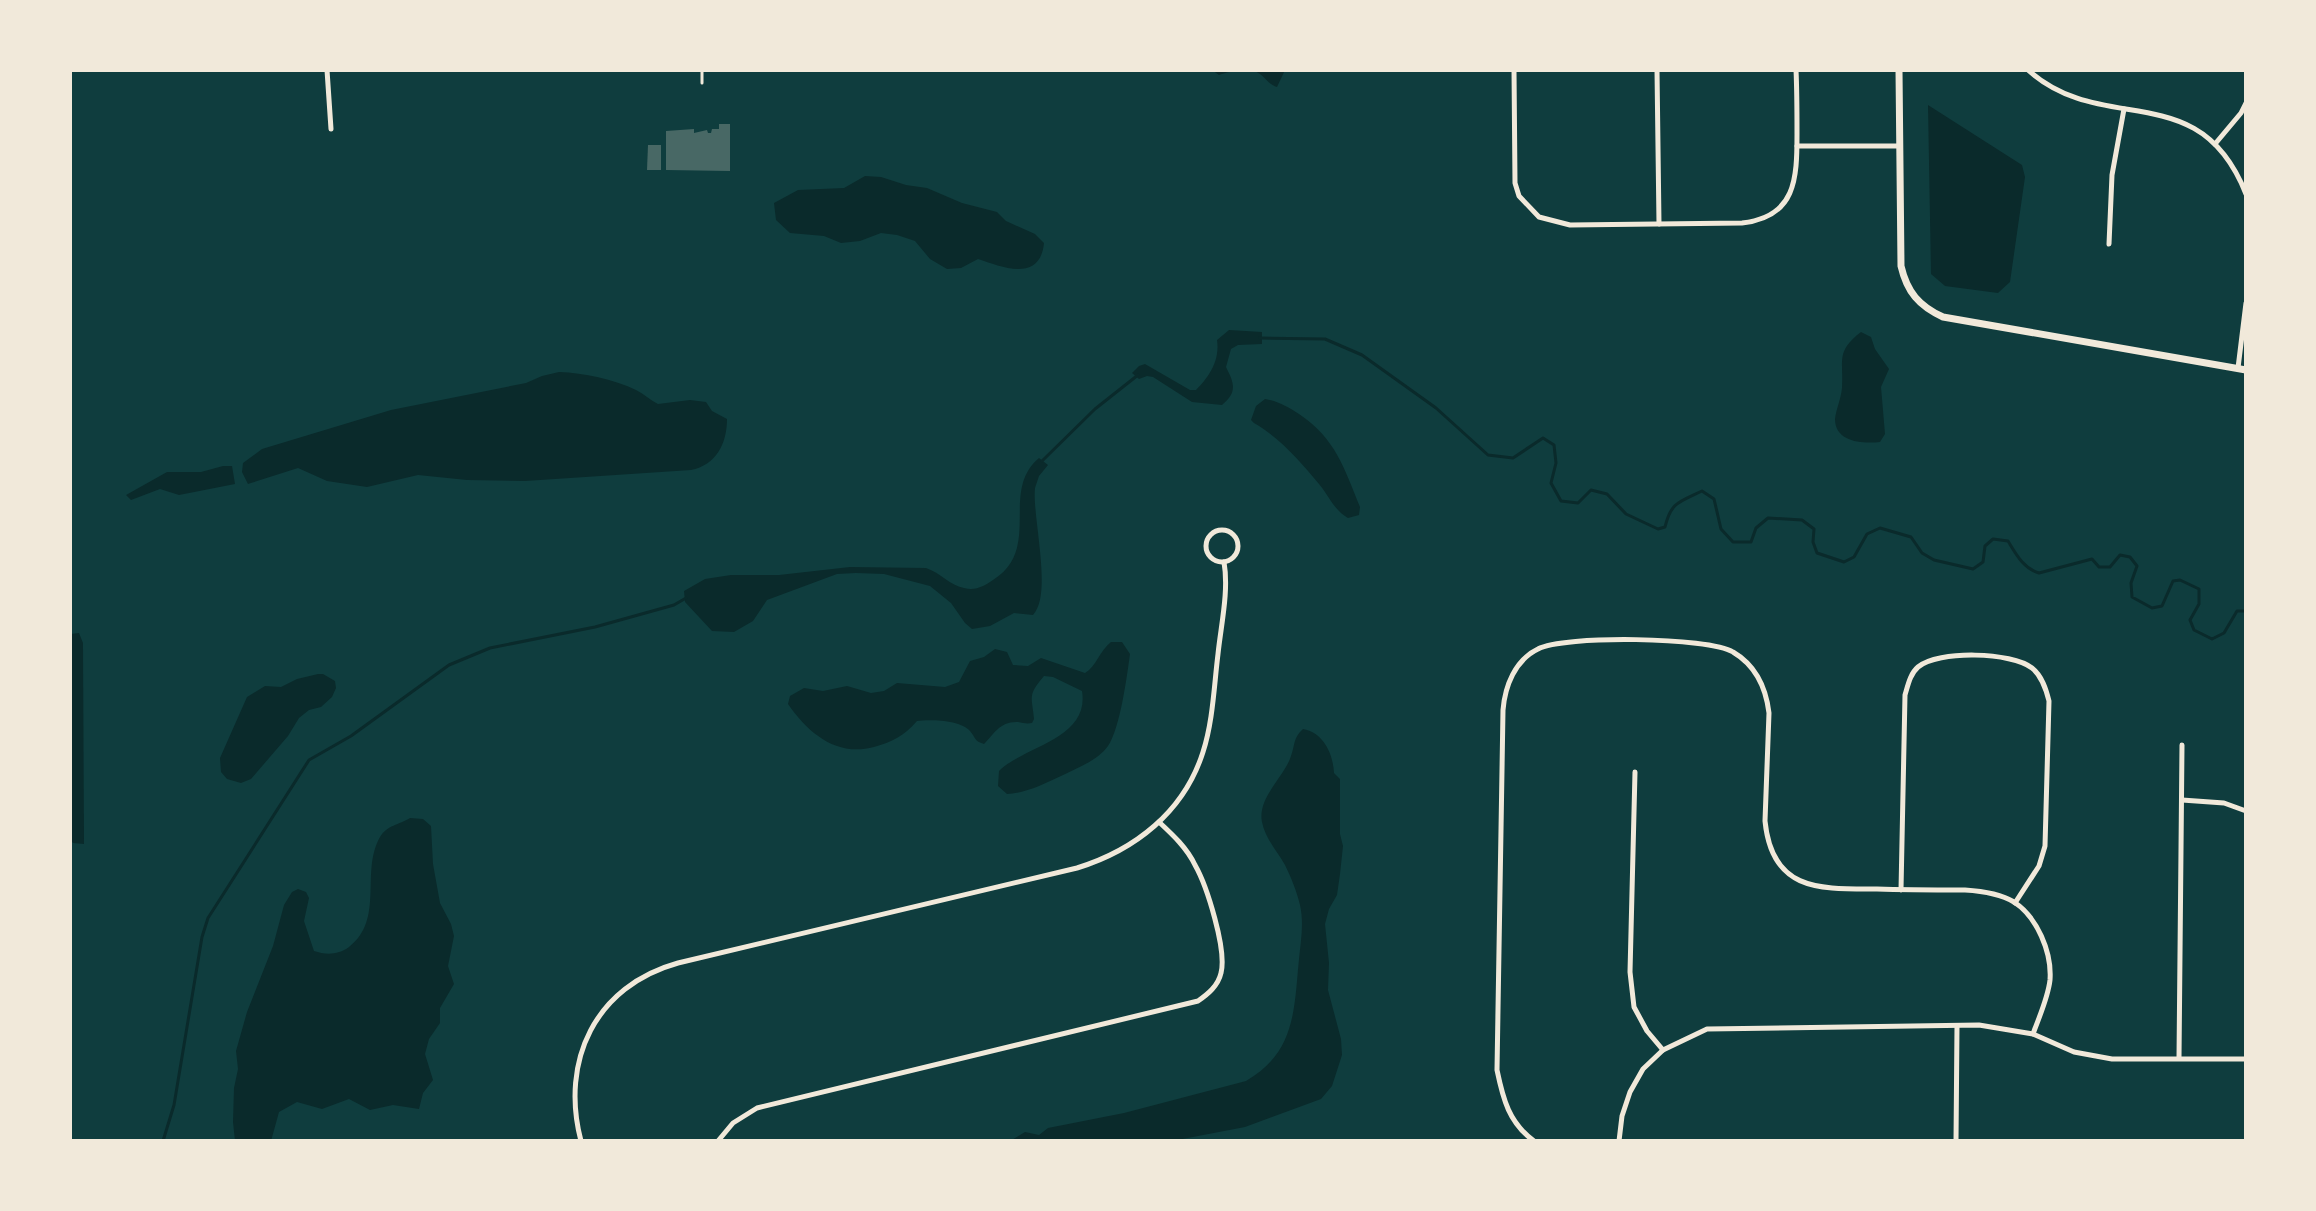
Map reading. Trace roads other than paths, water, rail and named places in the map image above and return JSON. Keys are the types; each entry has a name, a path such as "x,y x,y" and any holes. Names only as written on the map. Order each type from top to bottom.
{"street":[{"path":"327,70 331,129"},
{"path":"1514,70 1513,168 1519,196 1539,217 1570,225 1754,222 1775,212 1789,195 1797,173 1796,70"},
{"path":"1657,70 1659,224"},
{"path":"1899,70 1901,266 1909,289 1926,309 1951,319 2242,369 2246,303"},
{"path":"2028,70 2059,93 2173,118 2209,136 2238,173 2246,194"},
{"path":"2215,144 2246,103"},
{"path":"2109,244 2112,175 2124,109"},
{"path":"1797,146 1900,146"},
{"path":"1218,530 1232,533 1237,541 1235,554 1224,562 1210,558 1206,549 1210,535 1218,530"},
{"path":"581,1141 574,1101 579,1058 597,1020 632,983 678,963 1077,868 1123,850 1159,822 1187,788 1207,739 1224,594 1224,562"},
{"path":"1534,1141 1519,1131 1503,1102 1497,1070 1504,694 1516,668 1539,647 1569,640 1702,643 1731,650 1755,670 1768,697 1766,839 1783,869 1797,880 1831,890 1984,892 2015,903 2042,937 2049,959 2050,980 2033,1034"},
{"path":"1901,890 1905,695 1915,669 1927,661 1947,657 2001,657 2020,660 2035,670 2044,684 2049,701 2045,846 2039,866 2015,903"},
{"path":"2179,1058 2182,745"},
{"path":"1635,772 1630,972 1634,1007 1647,1031 1663,1050"},
{"path":"2182,800 2224,803 2246,811"},
{"path":"718,1141 733,1123 757,1108 1198,1001 1216,984 1221,973 1221,948 1195,865 1179,841 1159,822"},
{"path":"1956,1141 1957,1026"},
{"path":"1619,1141 1622,1116 1630,1092 1643,1069 1663,1050 1707,1029 2005,1028 2033,1034 2074,1052 2112,1059 2246,1059"}],"lane":[{"path":"702,70 702,83"}],"water":[{"path":"1212,70 1240,70 1219,75"},
{"path":"1248,70 1285,70 1277,87 1260,74"},
{"path":"1928,105 2022,165 2025,177 2010,282 1998,293 1945,286 1931,274"},
{"path":"865,176 927,188 962,203 997,212 1006,221 1035,234 1044,243 1041,256 1028,268 1008,268 978,259 961,268 947,269 930,259 915,241 897,235 881,233 860,241 841,243 824,236 790,233 776,220 774,203 798,190 844,188"},
{"path":"1229,330 1262,332 1262,344 1238,345 1231,349 1226,367 1232,391 1222,405 1192,402 1153,377 1139,379 1132,373 1145,364 1190,390 1196,390 1213,367 1217,340"},
{"path":"1861,332 1871,337 1889,369 1881,387 1885,434 1880,442 1851,440 1836,427 1842,388 1842,357 1847,345"},
{"path":"559,372 618,383 658,404 690,400 706,402 712,411 727,419 722,445 707,463 691,470 525,481 418,475 367,487 327,481 298,468 248,484 242,472 243,463 262,449 391,410 526,383"},
{"path":"1265,399 1295,411 1322,434 1343,467 1360,507 1359,515 1348,518 1343,515 1289,450 1251,420 1256,406"},
{"path":"1039,458 1048,465 1039,476 1035,488 1042,573 1039,605 1033,615 1014,613 990,626 972,629 951,603 930,586 884,574 837,574 767,600 753,621 734,632 712,631 685,602 684,591 705,579 850,567 926,568 959,586 968,589 980,587 1008,567 1016,552 1022,487 1028,472"},
{"path":"232,466 235,484 179,495 160,489 131,500 126,495 167,472 201,472"},
{"path":"79,633 83,643 84,844 73,843 70,839 70,634"},
{"path":"1111,642 1122,642 1130,654 1119,715 1108,746 1080,767 1035,788 1014,793 1007,794 998,786 999,771 1066,731 1082,707 1082,691 1044,676 1033,692 1032,723 1006,724 984,744 966,727 945,721 923,720 886,743 848,749 836,746 815,733 788,704 790,696 804,688 823,691 847,686 871,693 884,691 897,683 945,687 959,682 970,661 984,657 995,649 1007,652 1013,665 1028,666 1041,658 1085,673"},
{"path":"318,674 335,681 332,697 321,707 309,710 299,718 288,736 251,779 241,783 227,779 221,772 220,758 247,697 265,686 281,687"},
{"path":"1303,729 1317,735 1326,745 1334,773 1340,779 1340,834 1343,846 1337,895 1325,924 1328,990 1342,1055 1332,1086 1321,1099 1245,1127 1172,1141 1010,1141 1025,1132 1039,1135 1048,1128 1124,1113 1246,1081 1275,1057 1293,1012 1302,918 1294,885 1266,834 1262,813 1267,796 1288,764 1296,739"},
{"path":"410,818 423,819 431,826 433,864 440,903 454,936 448,966 454,984 440,1008 440,1023 429,1039 425,1054 433,1080 423,1093 419,1109 393,1105 370,1110 349,1099 322,1109 297,1102 279,1112 271,1141 235,1141 236,1051 284,905 292,892 298,889 306,892 309,898 304,921 314,951 332,954 349,947 360,936 366,923 374,851 380,837"}],"waterway":[{"path":"1260,338 1325,339 1362,355 1436,408 1488,455 1513,458 1543,438 1554,445 1556,463 1551,483 1561,501 1578,503 1591,490 1607,494 1626,514 1658,529 1665,527 1670,512 1677,504 1702,491 1714,499 1721,529 1733,542 1751,542 1756,528 1768,518 1802,520 1814,529 1813,542 1817,553 1844,562 1854,557 1867,534 1880,528 1911,537 1922,553 1934,560 1973,569 1983,562 1985,546 1993,539 2008,541 2024,564 2039,573 2092,559 2099,567 2110,567 2120,555 2130,557 2137,566 2131,583 2132,597 2152,608 2162,606 2173,581 2180,580 2199,589 2199,604 2190,620 2194,630 2212,639 2224,633 2237,611 2246,611"},
{"path":"1042,461 1095,409 1138,375"},
{"path":"163,1141 174,1105 202,937 208,918 309,760 351,736 449,665 490,648 595,627 674,605 686,598"}]}
